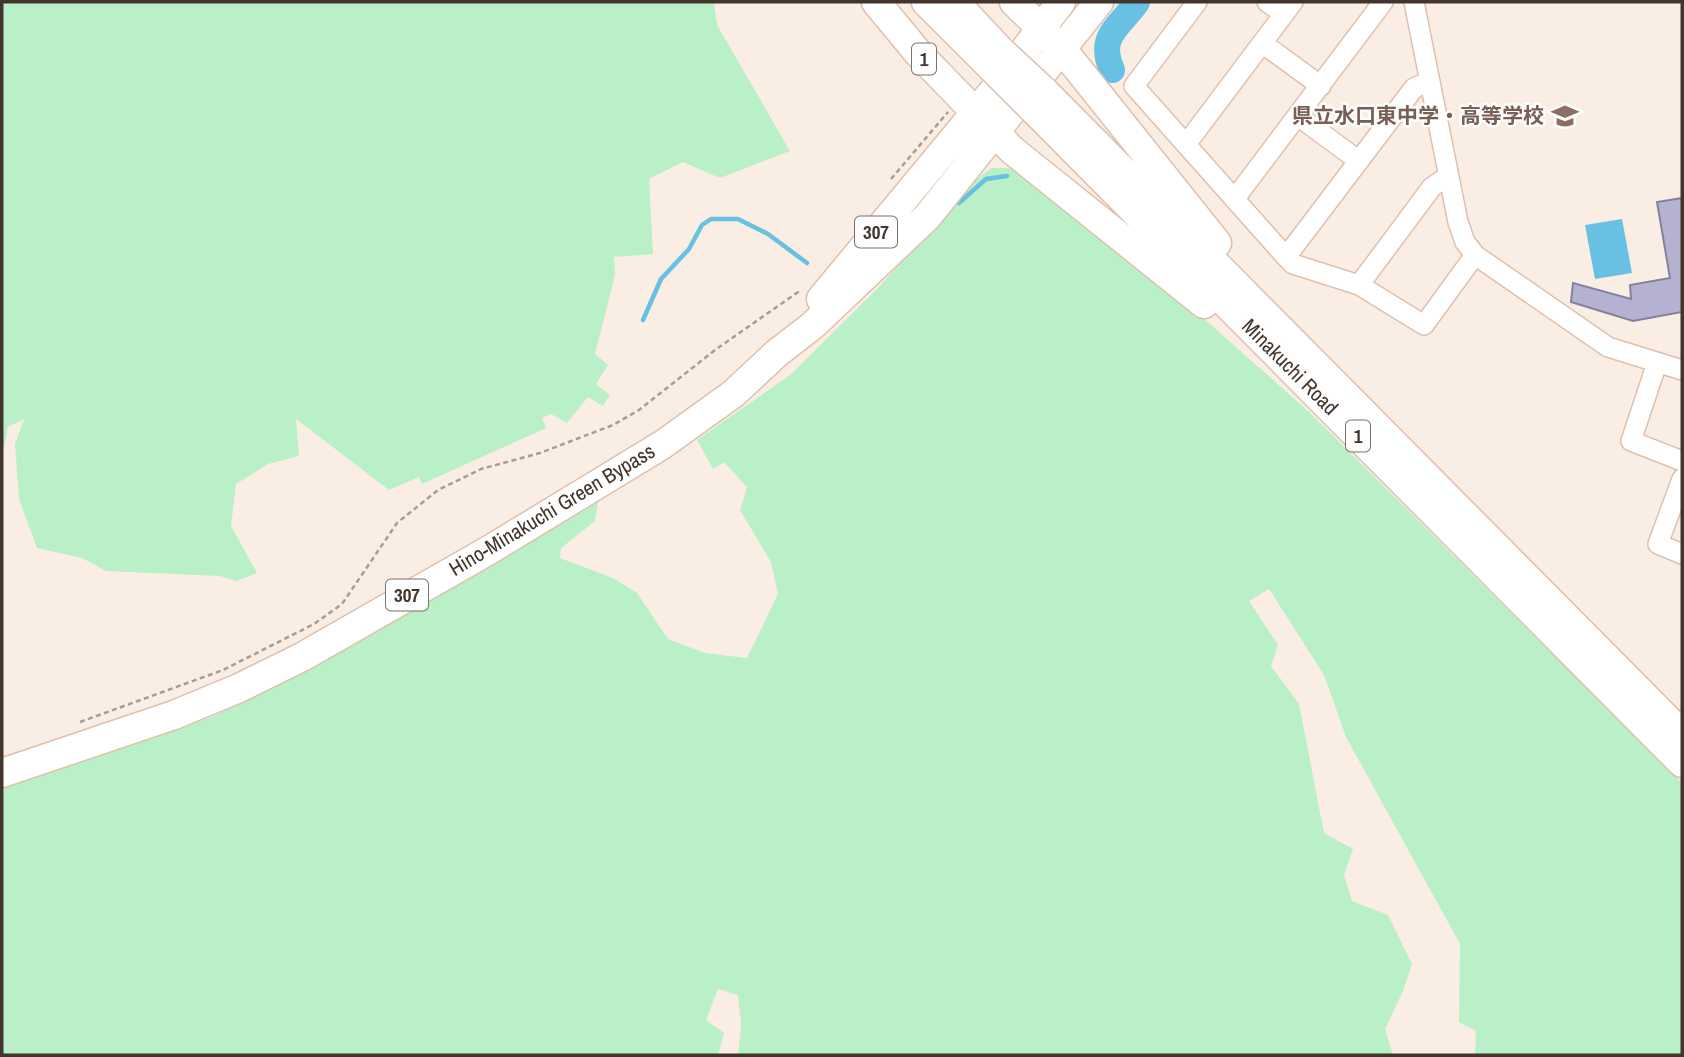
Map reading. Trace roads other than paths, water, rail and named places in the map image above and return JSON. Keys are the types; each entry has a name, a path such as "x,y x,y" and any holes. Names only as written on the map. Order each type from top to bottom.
{"highway":[{"name":"1","path":"876,2 919,54 1031,165 1191,293 1287,377 1305,382"},
{"name":"Minakuchi Road","path":"926,2 997,60 1304,353 1682,734"},
{"name":"Minakuchi Road","path":"954,2 997,60"},
{"name":"1","path":"1014,2 1062,49 1217,243 1303,343 1304,353"},
{"name":"307","path":"985,122 1041,27 1061,2"},
{"name":"307","path":"985,122 1062,49 1099,2"},
{"name":"Minakuchi Road","path":"1039,100 1305,382 1682,763"},
{"name":"Hino-Minakuchi Green Bypass","path":"2,773 174,715 239,688 302,657 558,510 662,445 733,394 777,353 812,326 928,217 965,169 985,122"},
{"name":"Hino-Minakuchi Green Bypass","path":"777,353 780,344 985,122"},
{"path":"965,169 1000,157 1031,165"}],"street":[{"path":"1197,2 1134,86 1236,197 1293,264 1359,285 1424,325 1475,255"},
{"path":"1187,143 1288,8 1267,2"},
{"path":"1236,197 1384,2"},
{"path":"1414,2 1448,176 1465,242 1475,255 1608,347 1682,370"},
{"path":"1262,44 1321,86"},
{"path":"1286,257 1414,88 1430,81"},
{"path":"1298,116 1359,162"},
{"path":"1359,285 1432,187 1448,176"},
{"path":"1657,363 1630,441 1682,461"},
{"path":"1682,479 1658,544 1682,554"}],"water":[{"path":"1622,219 1632,273 1595,279 1585,225"}],"waterway":[{"path":"1112,70 1107,49 1109,40 1137,2"},
{"path":"959,203 986,179 1007,176"},
{"path":"643,320 661,279 689,249 702,225 711,219 738,219 768,234 807,263"}],"place":[{"name":"県立水口東中学・高等学校","path":"1565,116"}]}
